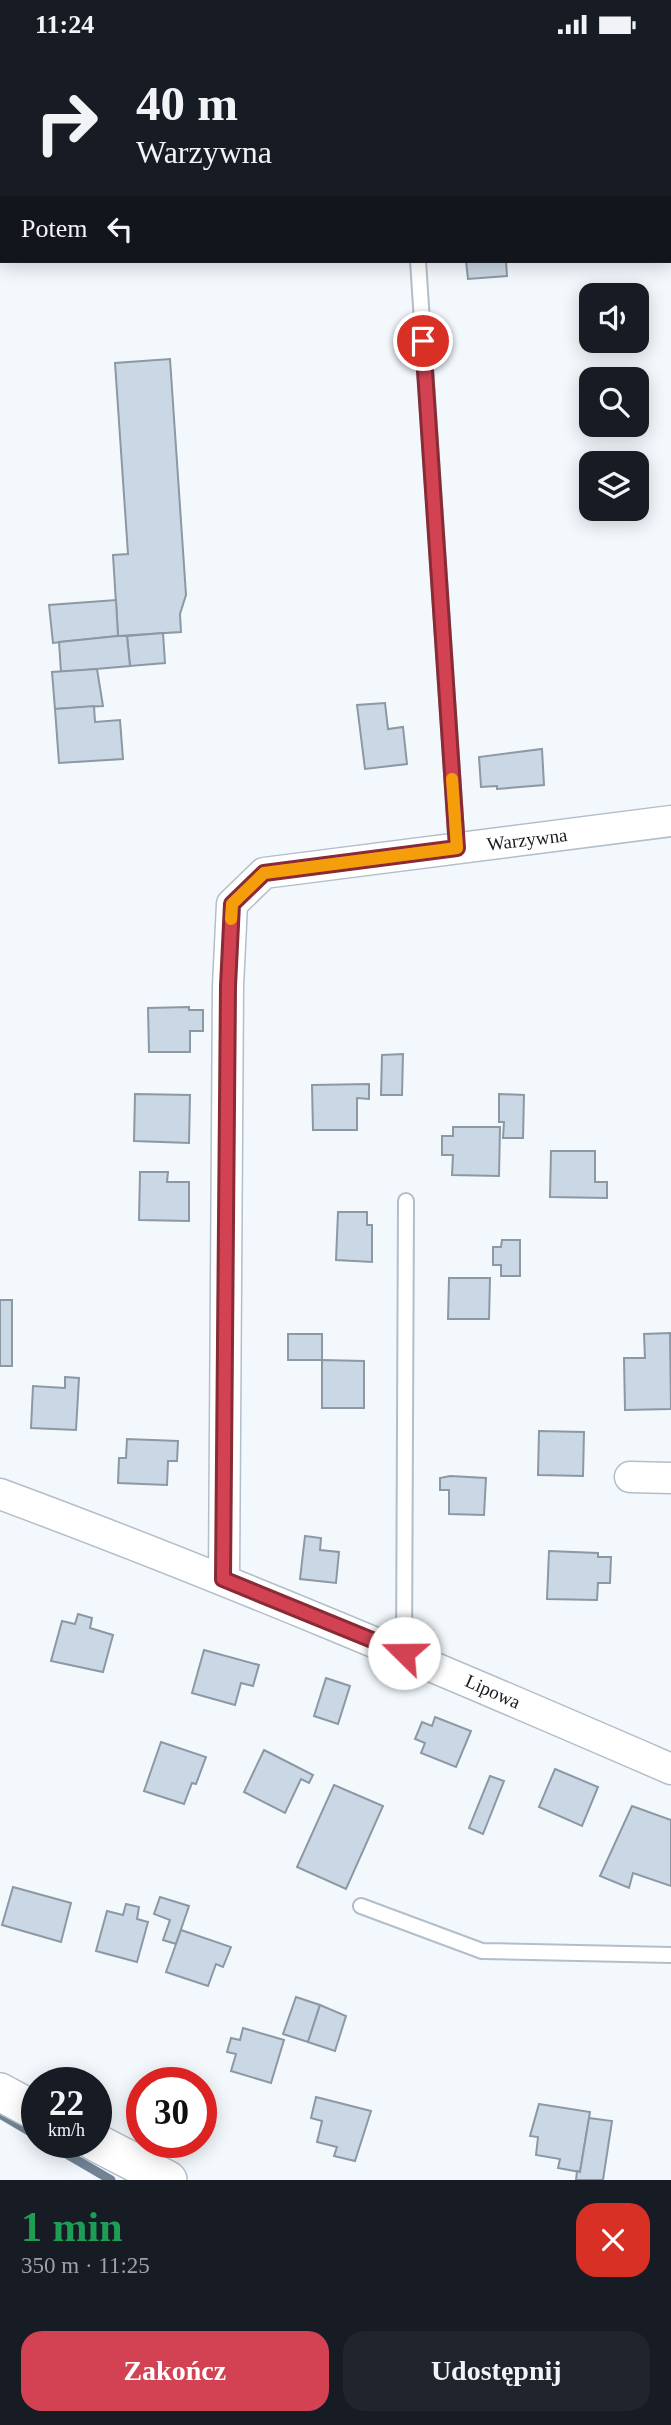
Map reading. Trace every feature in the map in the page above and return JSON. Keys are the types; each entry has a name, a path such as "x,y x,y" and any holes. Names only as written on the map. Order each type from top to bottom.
{"street":[{"name":"Warzywna","path":"223,1579 228,1014 232,904 264,873 671,821"},
{"path":"630,1477 671,1478"},
{"name":"Lipowa","path":"0,1494 223,1579 404,1653 671,1769"},
{"path":"0,2092 21,2103"},
{"path":"112,2151 168,2180"}],"lane":[{"path":"418,263 457,848"},
{"path":"404,1653 407,1201"},
{"path":"361,1906 482,1951 671,1955"}],"building":[{"path":"466,263 506,263 507,276 468,279"},
{"path":"170,359 186,595 180,614 181,632 118,636 113,555 128,554 115,363"},
{"path":"116,600 118,636 53,643 49,605"},
{"path":"163,633 165,663 130,666 127,636"},
{"path":"127,636 130,666 61,672 59,642"},
{"path":"97,669 103,706 55,709 52,672"},
{"path":"385,703 388,729 403,727 407,764 365,769 357,705"},
{"path":"94,706 95,722 120,720 123,759 59,763 55,709"},
{"path":"542,749 544,785 497,789 497,786 481,787 479,757"},
{"path":"189,1007 189,1010 203,1010 203,1031 190,1031 190,1052 149,1052 148,1008"},
{"path":"403,1054 402,1095 381,1095 382,1055"},
{"path":"369,1084 369,1099 357,1098 357,1130 313,1130 312,1085"},
{"path":"135,1094 190,1095 189,1143 134,1141"},
{"path":"499,1094 524,1095 523,1138 503,1138 504,1122 499,1122"},
{"path":"453,1127 500,1127 499,1176 452,1175 453,1155 442,1155 442,1136 453,1136"},
{"path":"551,1151 595,1151 595,1182 607,1182 607,1198 550,1197"},
{"path":"140,1172 168,1172 167,1182 189,1182 189,1221 139,1220"},
{"path":"338,1212 367,1212 367,1225 372,1225 372,1262 336,1260"},
{"path":"502,1240 520,1240 520,1276 501,1276 501,1265 493,1265 493,1247 501,1247"},
{"path":"449,1278 490,1278 489,1319 448,1319"},
{"path":"0,1300 12,1300 12,1366 0,1366"},
{"path":"670,1333 671,1409 625,1410 624,1358 645,1358 644,1334"},
{"path":"288,1334 322,1334 322,1360 288,1360"},
{"path":"322,1360 364,1361 364,1408 322,1408"},
{"path":"65,1377 79,1378 76,1430 31,1428 33,1386 65,1388"},
{"path":"539,1431 584,1432 583,1476 538,1475"},
{"path":"127,1439 178,1441 177,1461 168,1461 167,1485 118,1483 119,1458 126,1458"},
{"path":"440,1478 486,1478 484,1515 449,1514 449,1490 440,1490"},
{"path":"305,1536 321,1538 320,1550 339,1552 336,1583 300,1579"},
{"path":"549,1551 598,1553 598,1557 611,1557 610,1583 598,1583 597,1600 547,1599"},
{"path":"78,1614 92,1618 90,1628 113,1635 103,1672 51,1661 62,1621 75,1624"},
{"path":"204,1650 259,1665 253,1686 241,1683 235,1705 192,1693"},
{"path":"326,1678 350,1686 338,1724 314,1716"},
{"path":"435,1717 471,1731 456,1767 421,1753 425,1743 415,1739 422,1722 432,1726"},
{"path":"161,1742 206,1757 196,1784 192,1783 184,1804 144,1791"},
{"path":"264,1750 313,1775 309,1783 301,1779 285,1813 244,1792"},
{"path":"555,1769 598,1787 582,1826 539,1807"},
{"path":"490,1776 504,1781 483,1834 469,1828"},
{"path":"334,1785 383,1806 346,1889 297,1867"},
{"path":"632,1806 671,1820 671,1886 633,1873 629,1888 600,1876"},
{"path":"13,1887 71,1903 61,1942 2,1925"},
{"path":"160,1897 189,1906 176,1944 163,1940 170,1920 154,1914"},
{"path":"126,1904 139,1907 137,1919 148,1922 137,1962 96,1951 107,1911 123,1915"},
{"path":"181,1930 231,1947 223,1967 216,1964 208,1986 166,1972"},
{"path":"296,1997 320,2005 308,2042 283,2034"},
{"path":"320,2005 346,2016 335,2051 308,2042"},
{"path":"243,2028 284,2040 271,2083 231,2071 236,2054 227,2052 231,2038 240,2040"},
{"path":"316,2097 371,2111 355,2161 334,2156 337,2147 317,2142 322,2121 311,2118"},
{"path":"539,2104 590,2112 580,2172 558,2168 560,2159 536,2155 538,2137 530,2136"},
{"path":"589,2118 612,2121 603,2180 576,2180 577,2171 580,2172"}],"waterway":[{"path":"0,2114 21,2126"},
{"path":"73,2158 111,2180"}],"slow traffic":[{"path":"231,919 232,904 264,873 457,848 452,779"}],"route":[{"path":"404,1653 223,1579 228,986 232,904 264,873 457,848 423,341"}]}
